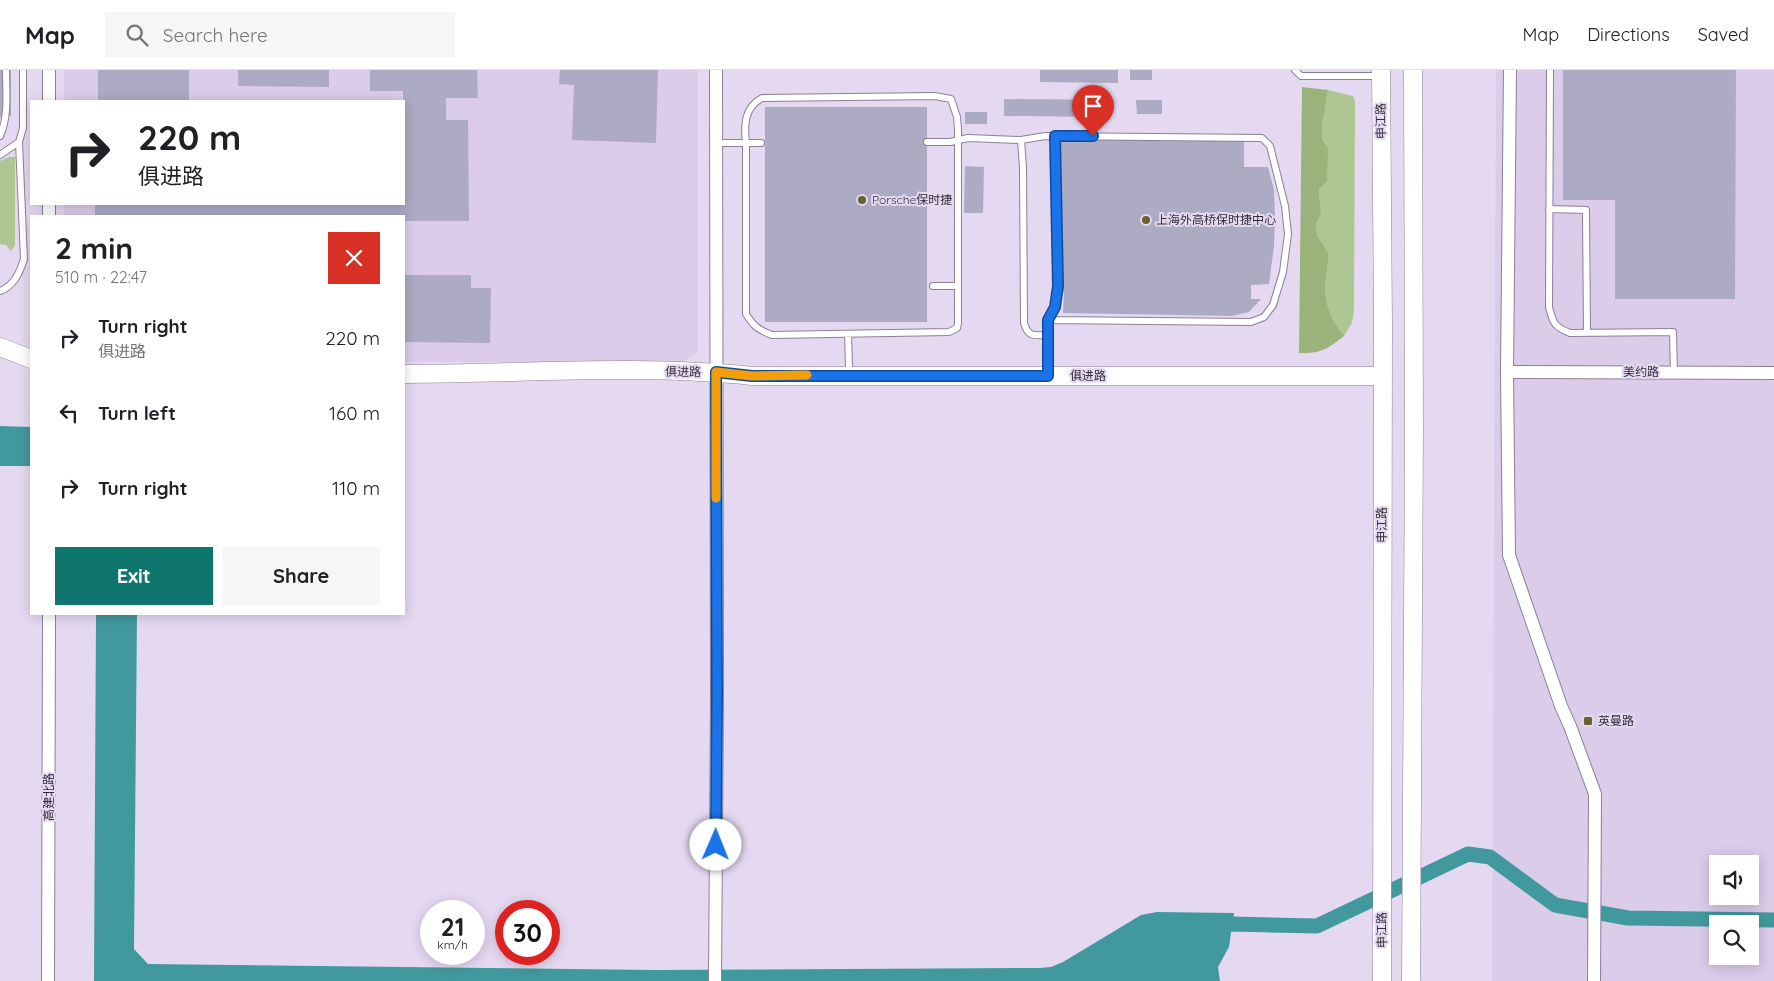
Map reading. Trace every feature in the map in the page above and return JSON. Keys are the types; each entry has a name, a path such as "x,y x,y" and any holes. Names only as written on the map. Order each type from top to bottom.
{"main road":[{"path":"1411,981 1414,450 1413,70"},
{"name":"申江路","path":"1381,73 1382,981"},
{"path":"0,347 30,359"},
{"name":"俱进路","path":"405,374 586,371 716,372 752,376 1382,376"}],"street":[{"path":"49,70 49,100"},
{"path":"715,981 717,694 716,70"},
{"path":"1510,70 1507,372 1509,555 1561,706 1595,794 1594,981"},
{"name":"美约路","path":"1507,372 1774,373"},
{"name":"高建北路","path":"48,981 49,615"}],"lane":[{"path":"0,136 5,116 6,70"},
{"path":"0,291 8,288 20,271 24,259 20,142 23,128 23,70"},
{"path":"1295,70 1301,76 1381,73"},
{"path":"1550,70 1548,209 1549,307 1551,316 1557,328 1570,333 1673,332 1674,372"},
{"path":"936,96 951,99 957,117 958,140 957,328 949,332 772,335 758,330 746,314 746,143 745,127 747,116 754,103 762,98 936,96"},
{"path":"1048,376 1048,320 1055,307 1058,286 1055,136"},
{"path":"927,142 968,138 1021,140 1055,136 1262,138 1270,146 1285,206 1288,234 1283,272 1273,305 1264,316 1251,322 1048,320"},
{"path":"1021,140 1023,168 1024,323 1026,331 1031,335 1048,335"},
{"path":"0,155 20,142"},
{"path":"716,143 760,143"},
{"path":"1548,209 1586,210 1587,333"},
{"path":"933,286 958,286"},
{"path":"848,334 849,368"}],"shaded area":[{"path":"64,70 698,70 698,352 684,362 405,362 405,215 64,215 64,205 405,205 405,100 64,100"},
{"path":"1496,70 1774,70 1774,981 1492,981"},
{"path":"1302,87 1328,90 1322,127 1322,140 1328,148 1327,181 1319,189 1321,214 1316,223 1317,235 1329,254 1325,288 1328,306 1331,315 1344,336 1323,350 1313,353 1299,353"},
{"path":"1328,90 1353,96 1355,101 1354,312 1352,323 1344,336 1331,315 1328,306 1325,288 1329,254 1317,235 1316,223 1321,213 1319,189 1322,127"},
{"path":"9,157 15,157 15,245 11,251 6,245 0,244 0,161"},
{"path":"0,426 30,427 30,466 0,466"},
{"path":"96,615 137,615 134,949 148,964 653,970 1040,968 1051,967 1063,962 1141,915 1157,912 1234,913 1229,947 1218,967 1220,981 94,981"}],"building":[{"path":"0,70 11,70 11,116 0,117"},
{"path":"98,70 189,70 189,100 98,100"},
{"path":"238,70 329,70 329,87 238,86"},
{"path":"370,70 477,70 478,98 446,98 446,120 468,120 469,221 405,221 405,215 95,215 95,205 405,205 405,100 403,100 403,91 370,91"},
{"path":"560,70 658,70 656,143 572,140 574,85 559,84"},
{"path":"1040,70 1118,70 1118,83 1040,82"},
{"path":"1130,70 1152,70 1152,80 1130,80"},
{"path":"1563,70 1736,70 1735,299 1615,299 1615,200 1563,200"},
{"path":"1004,99 1110,100 1110,117 1004,116"},
{"path":"1136,100 1162,100 1162,114 1137,114"},
{"path":"765,107 927,107 927,322 765,322"},
{"path":"965,112 987,112 987,124 965,124"},
{"path":"1060,138 1244,138 1244,167 1268,167 1274,190 1274,246 1269,284 1251,285 1251,299 1261,299 1249,312 1232,316 1063,313 1064,293 1060,283"},
{"path":"965,166 984,167 983,213 964,213"},
{"path":"405,275 471,275 471,288 491,288 490,343 405,342"}],"waterway":[{"path":"1215,926 1233,924 1317,926 1468,854 1490,857 1555,905 1628,918 1774,920"}],"slow traffic":[{"path":"716,498 716,372 752,376 807,375"}],"place":[{"name":"Porsche保时捷","path":"862,200"},
{"name":"上海外高桥保时捷中心","path":"1146,220"},
{"name":"英曼路","path":"1588,721"}],"route":[{"path":"716,845 716,372 752,376 1048,376 1048,320 1055,307 1058,286 1055,136 1093,136"}]}
